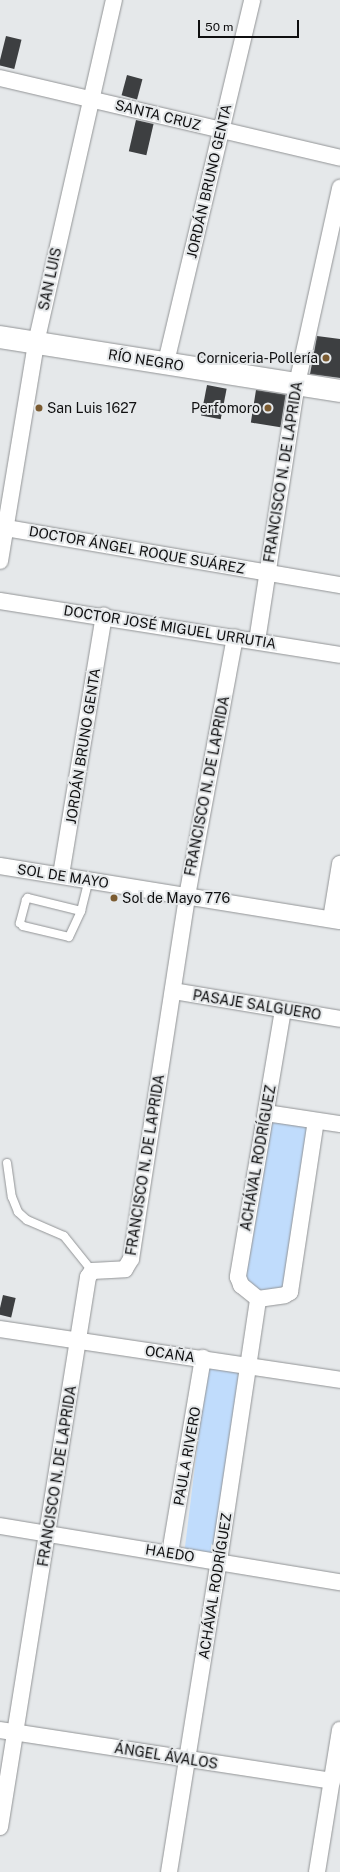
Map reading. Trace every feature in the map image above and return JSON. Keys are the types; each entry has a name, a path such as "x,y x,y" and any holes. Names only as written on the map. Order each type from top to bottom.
{"street":[{"name":"SAN LUIS","path":"0,561 36,343 90,98 114,0"},
{"name":"JORDÁN BRUNO GENTA","path":"166,362 252,0"},
{"name":"SANTA CRUZ","path":"0,78 340,158"},
{"name":"FRANCISCO N. DE LAPRIDA","path":"256,641 297,384 340,188"},
{"name":"RÍO NEGRO","path":"0,337 166,362 340,391"},
{"name":"DOCTOR ÁNGEL ROQUE SUÁREZ","path":"6,528 340,585"},
{"name":"DOCTOR JOSÉ MIGUEL URRUTIA","path":"0,601 340,654"},
{"name":"JORDÁN BRUNO GENTA","path":"61,875 104,616"},
{"name":"FRANCISCO N. DE LAPRIDA","path":"0,1827 8,1731 47,1534 88,1277 92,1271 125,1269 131,1259 187,896 235,637"},
{"path":"335,920 340,864"},
{"name":"SOL DE MAYO","path":"0,866 335,920"},
{"name":"PASAJE SALGUERO","path":"173,992 340,1019"},
{"name":"ACHÁVAL RODRÍGUEZ","path":"169,1872 186,1760 220,1561 258,1299 241,1285 238,1277 284,1010"},
{"path":"266,1113 340,1124"},
{"path":"258,1299 285,1295 290,1292 316,1121"},
{"name":"OCAÑA","path":"0,1329 203,1358 340,1380"},
{"name":"PAULA RIVERO","path":"170,1553 203,1358"},
{"name":"HAEDO","path":"0,1526 220,1561 340,1582"},
{"path":"317,1872 333,1811 332,1780 340,1730"},
{"name":"ÁNGEL ÁVALOS","path":"8,1731 186,1760 332,1780"}],"lane":[{"path":"81,911 28,898 26,900 20,923 23,926 66,938 72,934 81,911 89,880"},
{"path":"7,1163 12,1197 18,1212 32,1223 64,1236 92,1271"}],"shaded area":[{"path":"269,1116 312,1123 287,1288 259,1295 243,1275"},
{"path":"207,1368 239,1372 216,1555 185,1551"}],"building":[{"path":"6,36 22,40 14,69 0,65"},
{"path":"127,75 142,79 137,99 122,95"},
{"path":"136,120 154,124 146,155 129,151"},
{"name":"Corniceria-Pollería","path":"317,336 340,339 340,378 310,374"},
{"path":"207,385 227,389 221,419 201,415"},
{"name":"Perfomoro","path":"256,390 286,395 280,427 251,423"},
{"path":"3,1295 16,1298 11,1317 0,1315"}],"place":[{"name":"Corniceria-Pollería","path":"326,358"},
{"name":"San Luis 1627","path":"39,408"},
{"name":"Perfomoro","path":"268,408"},
{"name":"Sol de Mayo 776","path":"114,898"}]}
